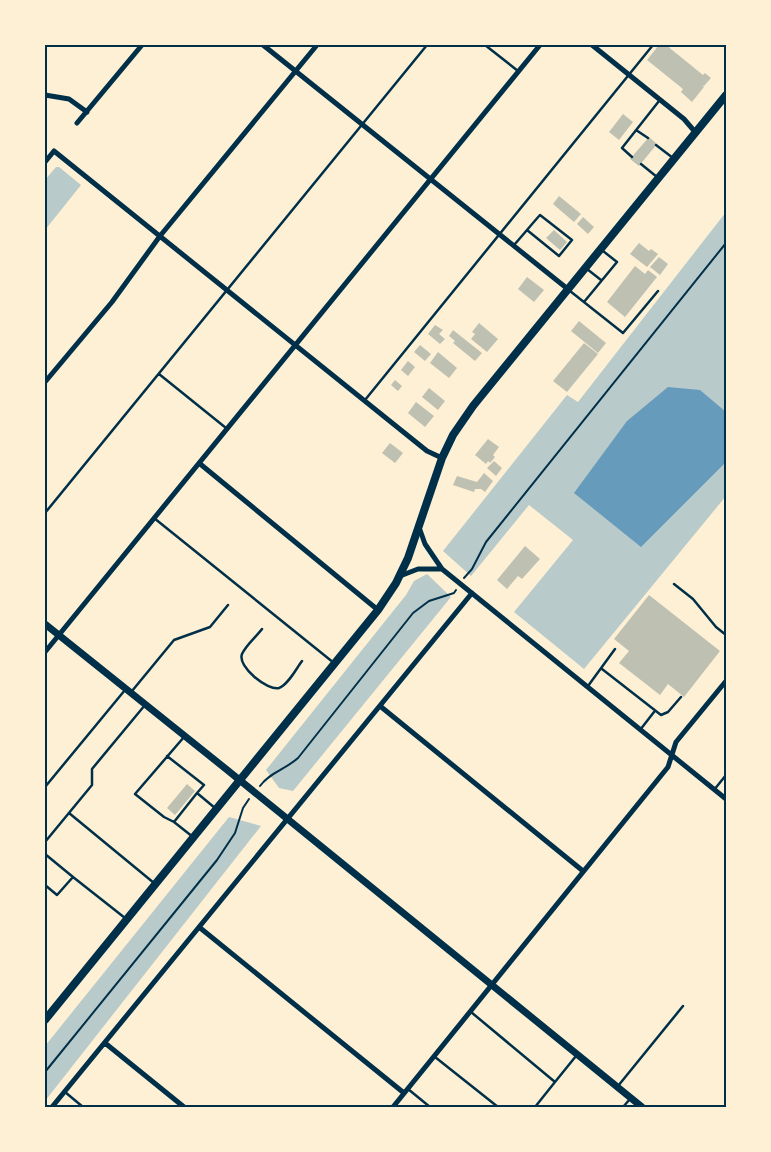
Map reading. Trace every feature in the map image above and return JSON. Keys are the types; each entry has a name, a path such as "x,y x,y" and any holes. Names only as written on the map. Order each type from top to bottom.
{"main road":[{"path":"45,1020 378,610 400,576 420,530 442,458 453,435 473,406 726,95"},
{"path":"45,624 240,779 490,986 642,1107"}],"street":[{"path":"77,123 142,45"},
{"path":"263,45 569,290"},
{"path":"45,382 112,302 160,236 317,45"},
{"path":"45,652 540,45"},
{"path":"592,45 684,119 696,133"},
{"path":"45,95 69,99 87,112"},
{"path":"45,162 54,151 427,452 442,458"},
{"path":"199,463 378,610"},
{"path":"420,530 425,544 442,569 726,799"},
{"path":"400,576 418,570 442,569"},
{"path":"52,1107 472,593"},
{"path":"393,1107 668,767 676,742 726,681"},
{"path":"380,706 583,870"},
{"path":"199,927 406,1091"},
{"path":"104,1043 184,1107"}],"lane":[{"path":"45,513 427,45"},
{"path":"486,45 518,72"},
{"path":"364,401 653,45"},
{"path":"632,157 622,148 660,100"},
{"path":"636,130 648,138"},
{"path":"656,145 674,159"},
{"path":"641,164 659,178"},
{"path":"513,247 527,230 540,215 572,240 560,256 527,230"},
{"path":"584,302 617,262 601,250"},
{"path":"586,268 601,280"},
{"path":"569,290 623,333 658,291"},
{"path":"160,374 227,429"},
{"path":"154,518 335,663"},
{"path":"674,584 693,599 716,627 726,635"},
{"path":"45,787 174,640 210,627 228,605"},
{"path":"262,629 242,654 241,660 244,667 256,678 271,688 277,689 282,686 302,661"},
{"path":"587,687 616,649"},
{"path":"602,669 654,712 661,715 665,714 681,697"},
{"path":"45,842 92,785 92,770 146,704"},
{"path":"640,730 654,712"},
{"path":"185,736 135,794 164,818 174,822 193,837"},
{"path":"167,756 204,784 174,822"},
{"path":"714,790 726,775"},
{"path":"197,793 216,809"},
{"path":"69,813 155,884"},
{"path":"45,854 126,919"},
{"path":"45,885 58,896 73,877"},
{"path":"617,1087 683,1006"},
{"path":"470,1011 555,1082"},
{"path":"535,1107 576,1055"},
{"path":"434,1056 498,1107"},
{"path":"406,1091 430,1107"},
{"path":"65,1092 83,1107"},
{"path":"623,1107 631,1098"}],"path":[{"path":"45,1072 217,860 235,833 242,808 266,777 280,772 298,758 414,613 429,601 454,593 472,569 486,542 726,243"}],"shaded area":[{"path":"56,167 59,167 81,185 45,230 45,180"},
{"path":"726,212 726,496 584,669 514,612 573,540 529,505 471,576 443,551 567,395 578,402"},
{"path":"427,574 451,597 293,791 279,788 266,770 406,595 414,581"},
{"path":"229,817 261,826 45,1101 45,1046"}],"water":[{"path":"668,387 700,390 726,412 726,462 641,547 574,493 627,421"}],"building":[{"path":"659,45 666,45 703,75 705,73 711,78 704,86 702,85 704,87 692,102 681,92 683,89 647,60"},
{"path":"623,114 633,122 619,140 609,132"},
{"path":"649,137 657,144 639,166 630,159"},
{"path":"559,196 581,214 574,222 553,204"},
{"path":"583,217 594,227 588,234 577,224"},
{"path":"554,230 567,242 560,250 546,238"},
{"path":"639,243 649,251 651,249 658,254 647,267 630,254"},
{"path":"659,257 668,264 660,275 650,267"},
{"path":"635,266 645,274 648,270 657,277 625,317 607,302"},
{"path":"527,277 544,290 534,302 518,289"},
{"path":"579,321 606,343 598,353 571,331"},
{"path":"479,323 498,339 487,352 471,339 475,334 472,332"},
{"path":"435,325 443,330 439,334 445,339 440,344 428,334"},
{"path":"453,330 482,353 475,361 453,343 455,341 449,336"},
{"path":"584,343 598,354 567,392 553,381"},
{"path":"420,345 431,354 425,361 414,352"},
{"path":"438,352 457,368 449,378 430,363"},
{"path":"408,361 415,367 408,376 401,370"},
{"path":"395,380 402,386 398,391 391,385"},
{"path":"429,388 445,401 438,410 422,397"},
{"path":"416,402 434,416 425,427 408,413"},
{"path":"488,439 499,447 493,455 495,457 490,463 488,461 486,464 475,455"},
{"path":"390,443 403,453 395,463 382,453"},
{"path":"494,461 502,468 496,476 487,468"},
{"path":"484,473 493,481 485,492 481,489 475,489 474,492 453,485 457,476 477,482"},
{"path":"525,546 540,559 522,579 518,576 507,589 497,580"},
{"path":"649,595 720,651 684,697 668,684 660,695 619,663 629,651 614,639"},
{"path":"187,784 195,791 175,815 167,808"}]}
